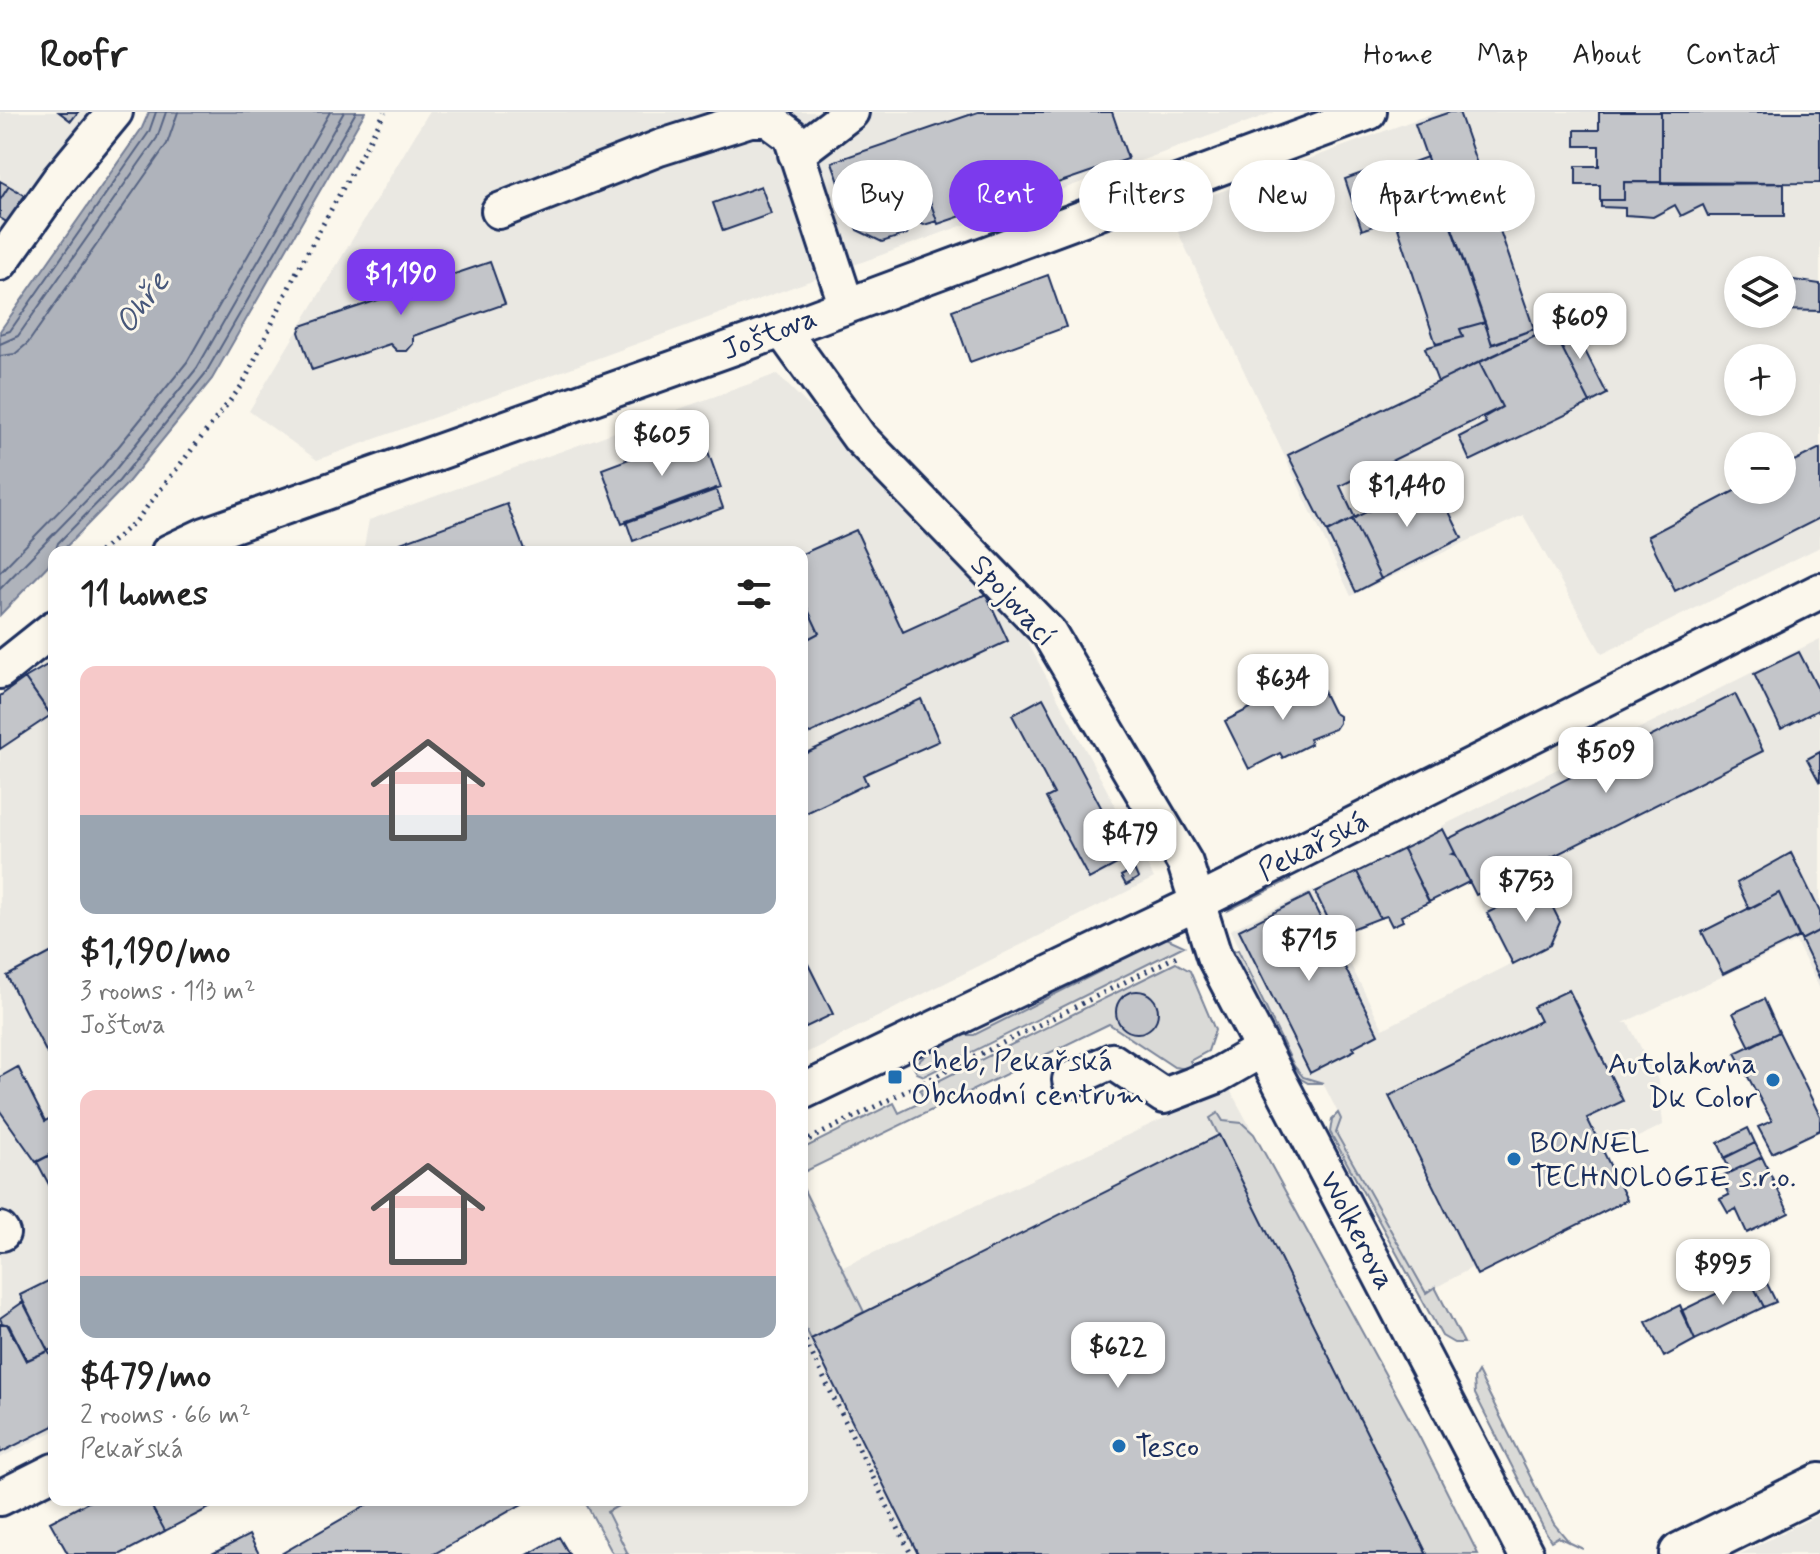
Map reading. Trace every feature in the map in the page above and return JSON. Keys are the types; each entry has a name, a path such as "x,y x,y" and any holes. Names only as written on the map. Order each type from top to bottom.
{"main road":[{"path":"1681,1554 1820,1485"}],"street":[{"path":"0,263 59,180 115,112"},
{"path":"796,154 851,112"},
{"name":"Joštova","path":"183,546 220,530 782,330 1369,112"},
{"path":"499,211 605,172 659,148 750,119 768,119 785,129 796,154 846,304"},
{"name":"Spojovací","path":"782,330 859,437 1049,633 1185,863 1197,903"},
{"name":"Pekařská","path":"808,1089 1197,903 1820,591"},
{"path":"0,671 48,633"},
{"name":"Wolkerova","path":"1197,903 1209,940 1263,1049 1526,1554"},
{"path":"1070,1080 1112,1061 1164,1096 1216,1076 1263,1049"},
{"path":"0,1498 48,1474"}],"path":[{"path":"107,546 136,521 243,384 296,273 385,112"},
{"path":"808,1140 1209,940"},
{"path":"808,1346 911,1554"}],"shaded area":[{"path":"0,112 94,112 0,242"},
{"path":"429,112 1275,112 1143,160 1079,160 1079,183 1063,189 1063,160 949,160 949,230 317,460 249,411"},
{"path":"1436,112 1820,112 1820,547 1602,654 1523,515 1351,596 1178,232 1213,232 1213,194 1229,188 1229,232 1335,232 1335,160 1306,160"},
{"path":"777,374 998,596 1024,635 1154,878 808,1052 808,546 364,546 369,520"},
{"path":"1820,639 1820,989 1796,942 1623,1023 1628,1023 1659,1082 1663,1125 1605,1153 1628,1200 1477,1275 1473,1267 1426,1293 1336,1133 1341,1119 1323,1083 1303,1077 1294,1066 1230,930 1313,890 1383,1029 1511,964 1442,826"},
{"path":"48,661 48,1434 0,1458 0,696"},
{"path":"1273,879 1291,879 1229,910 1237,897"},
{"path":"1162,936 1184,946 924,1076 917,1073 913,1066 950,1035 974,1035 1105,969 1113,957"},
{"path":"1238,950 1294,1066 1303,1077 1323,1083 1308,1083 1296,1076 1232,952"},
{"path":"1176,963 1190,971 1215,1030 1208,1051 1190,1061 1195,1070 1174,1067 1109,1024 808,1170 808,1146 894,1103 899,1113 924,1101 920,1090"},
{"name":"Tesco","path":"1229,1088 1420,1438 1478,1554 613,1554 587,1506 808,1506 808,1283"},
{"path":"1218,1113 1223,1121 1242,1123 1254,1134 1420,1438 1478,1554 1427,1554 1210,1118"},
{"path":"1338,1113 1341,1119 1336,1133 1426,1293 1435,1287 1464,1343 1454,1343 1442,1336 1330,1132 1332,1119"},
{"path":"808,1198 864,1312 811,1339 808,1333"},
{"path":"1478,1372 1554,1524 1570,1543 1558,1537 1551,1541 1546,1533 1475,1394 1474,1379"},
{"path":"587,1506 618,1506 607,1512 628,1554 613,1554"},
{"path":"1820,1514 1820,1554 1740,1554"}],"water":[{"name":"Ohře","path":"149,112 365,112 212,379 125,486 67,546 48,546 48,565 0,615 0,331 142,128"}],"building":[{"path":"59,112 78,112 71,121"},
{"path":"978,112 1112,112 1128,159 1079,160 1079,176 1063,181 1063,160 949,160 949,220 938,224 933,210 933,160 838,160"},
{"path":"1459,112 1476,160 1428,160 1415,124"},
{"path":"1599,112 1661,112 1661,182 1624,182 1624,200 1600,200 1600,185 1576,185 1576,166 1599,166 1599,146 1575,146 1575,130 1599,130"},
{"path":"1661,112 1820,112 1820,183 1661,184"},
{"path":"1351,177 1351,197 1345,179"},
{"path":"0,181 9,186 0,200"},
{"path":"1624,182 1784,183 1784,216 1708,216 1703,205 1681,216 1675,205 1653,217 1625,215 1625,208 1601,207 1601,200 1624,200"},
{"path":"9,186 26,196 10,224 0,218 0,200"},
{"path":"761,186 771,214 723,231 713,203"},
{"path":"861,232 908,232 907,234 882,242"},
{"path":"1399,232 1453,232 1485,322 1460,329 1463,337 1436,344"},
{"path":"1453,232 1500,232 1534,329 1492,344"},
{"path":"490,262 505,304 413,336 413,344 407,351 397,351 390,344 312,370 299,332 301,326"},
{"path":"1048,275 1066,327 970,362 952,310"},
{"path":"1796,280 1820,284 1820,311 1796,310"},
{"path":"1569,319 1607,394 1590,403 1552,328"},
{"path":"1485,322 1492,345 1534,329 1536,336 1438,382 1425,348 1463,337 1460,329"},
{"path":"1552,328 1590,403 1470,461 1459,437 1486,423 1483,418 1502,407 1479,362"},
{"path":"1479,362 1502,407 1340,486 1355,518 1327,532 1288,455"},
{"path":"701,432 721,488 622,524 602,469"},
{"path":"1820,448 1820,518 1675,591 1648,536 1724,496 1724,504 1796,504 1796,460"},
{"path":"1433,479 1462,538 1381,579 1352,519"},
{"path":"716,488 723,508 633,541 626,521"},
{"path":"507,504 523,546 392,546"},
{"path":"1352,519 1381,579 1356,592 1327,532"},
{"path":"856,530 903,632 986,594 1008,641 808,734 808,639 819,633 808,610 808,551"},
{"path":"808,610 819,633 808,639"},
{"path":"1799,652 1820,693 1820,709 1781,729 1754,674"},
{"path":"48,665 48,711 25,678"},
{"path":"1315,675 1333,712 1339,716 1335,729 1309,739 1311,744 1283,758 1280,753 1249,769 1225,721 1264,701 1259,692 1272,685 1276,694"},
{"path":"25,678 48,711 48,717 0,749 0,696"},
{"path":"1735,694 1763,751 1476,895 1448,839"},
{"path":"1043,698 1128,858 1089,879 1046,798 1054,794 1012,715"},
{"path":"921,699 939,741 863,775 867,784 808,812 808,752"},
{"path":"1820,752 1820,783 1807,759"},
{"path":"1443,829 1455,853 1452,854 1456,855 1469,882 1429,902 1403,849"},
{"path":"1403,849 1429,902 1401,916 1403,921 1392,926 1387,916 1380,918 1357,872"},
{"path":"1791,853 1820,912 1820,930 1801,940 1779,893 1749,909 1737,883"},
{"path":"1134,869 1138,878 1126,885 1121,876"},
{"path":"1357,872 1380,918 1336,935 1315,892"},
{"path":"1542,886 1560,922 1550,945 1513,964 1487,913"},
{"path":"1779,893 1799,937 1723,974 1702,932"},
{"path":"1309,895 1378,1034 1353,1047 1355,1050 1310,1073 1239,930"},
{"path":"1820,930 1820,979 1801,940"},
{"path":"48,954 48,1055 7,976"},
{"path":"808,964 833,1014 808,1026"},
{"name":"BONNEL TECHNOLOGIE s.r.o.","path":"1569,990 1623,1101 1587,1118 1627,1200 1477,1275 1389,1096 1540,1021 1533,1007"},
{"path":"1137,991 1152,997 1158,1012 1152,1027 1137,1033 1122,1027 1116,1012 1122,997"},
{"path":"1764,999 1779,1032 1750,1047 1733,1013"},
{"path":"1779,1032 1820,1116 1820,1130 1772,1153 1758,1127 1772,1121 1735,1053"},
{"path":"18,1067 45,1121 48,1119 48,1156 36,1162 0,1111 0,1077"},
{"path":"1748,1128 1755,1143 1725,1158 1718,1143"},
{"name":"Tesco","path":"1219,1135 1427,1554 918,1554 811,1339"},
{"path":"1755,1143 1762,1157 1731,1172 1724,1158"},
{"path":"48,1156 48,1183 37,1162"},
{"path":"1762,1157 1789,1213 1747,1233 1736,1209 1728,1213 1720,1199 1729,1195 1720,1177"},
{"path":"1758,1265 1776,1302 1764,1307 1745,1270"},
{"path":"1745,1270 1764,1307 1695,1340 1681,1311 1730,1287 1726,1279"},
{"path":"48,1281 48,1351 20,1295"},
{"path":"23,1302 48,1351 27,1360 9,1325 2,1323 0,1318"},
{"path":"1680,1305 1695,1340 1664,1357 1646,1322"},
{"path":"0,1324 7,1324 26,1361 48,1351 48,1429 0,1453"},
{"path":"81,1506 151,1506 165,1531 121,1554 68,1554 50,1522"},
{"path":"151,1506 210,1506 211,1507 165,1531"},
{"path":"365,1506 518,1506 434,1554 281,1554"},
{"path":"249,1535 259,1554 212,1554"},
{"path":"559,1537 569,1554 529,1554"}],"place":[{"name":"Cheb, Pekařská Obchodní centrum","path":"895,1077"},
{"name":"Autolakovna Dk Color","path":"1773,1080"},
{"name":"BONNEL TECHNOLOGIE s.r.o.","path":"1514,1159"},
{"name":"Tesco","path":"1119,1446"}]}
